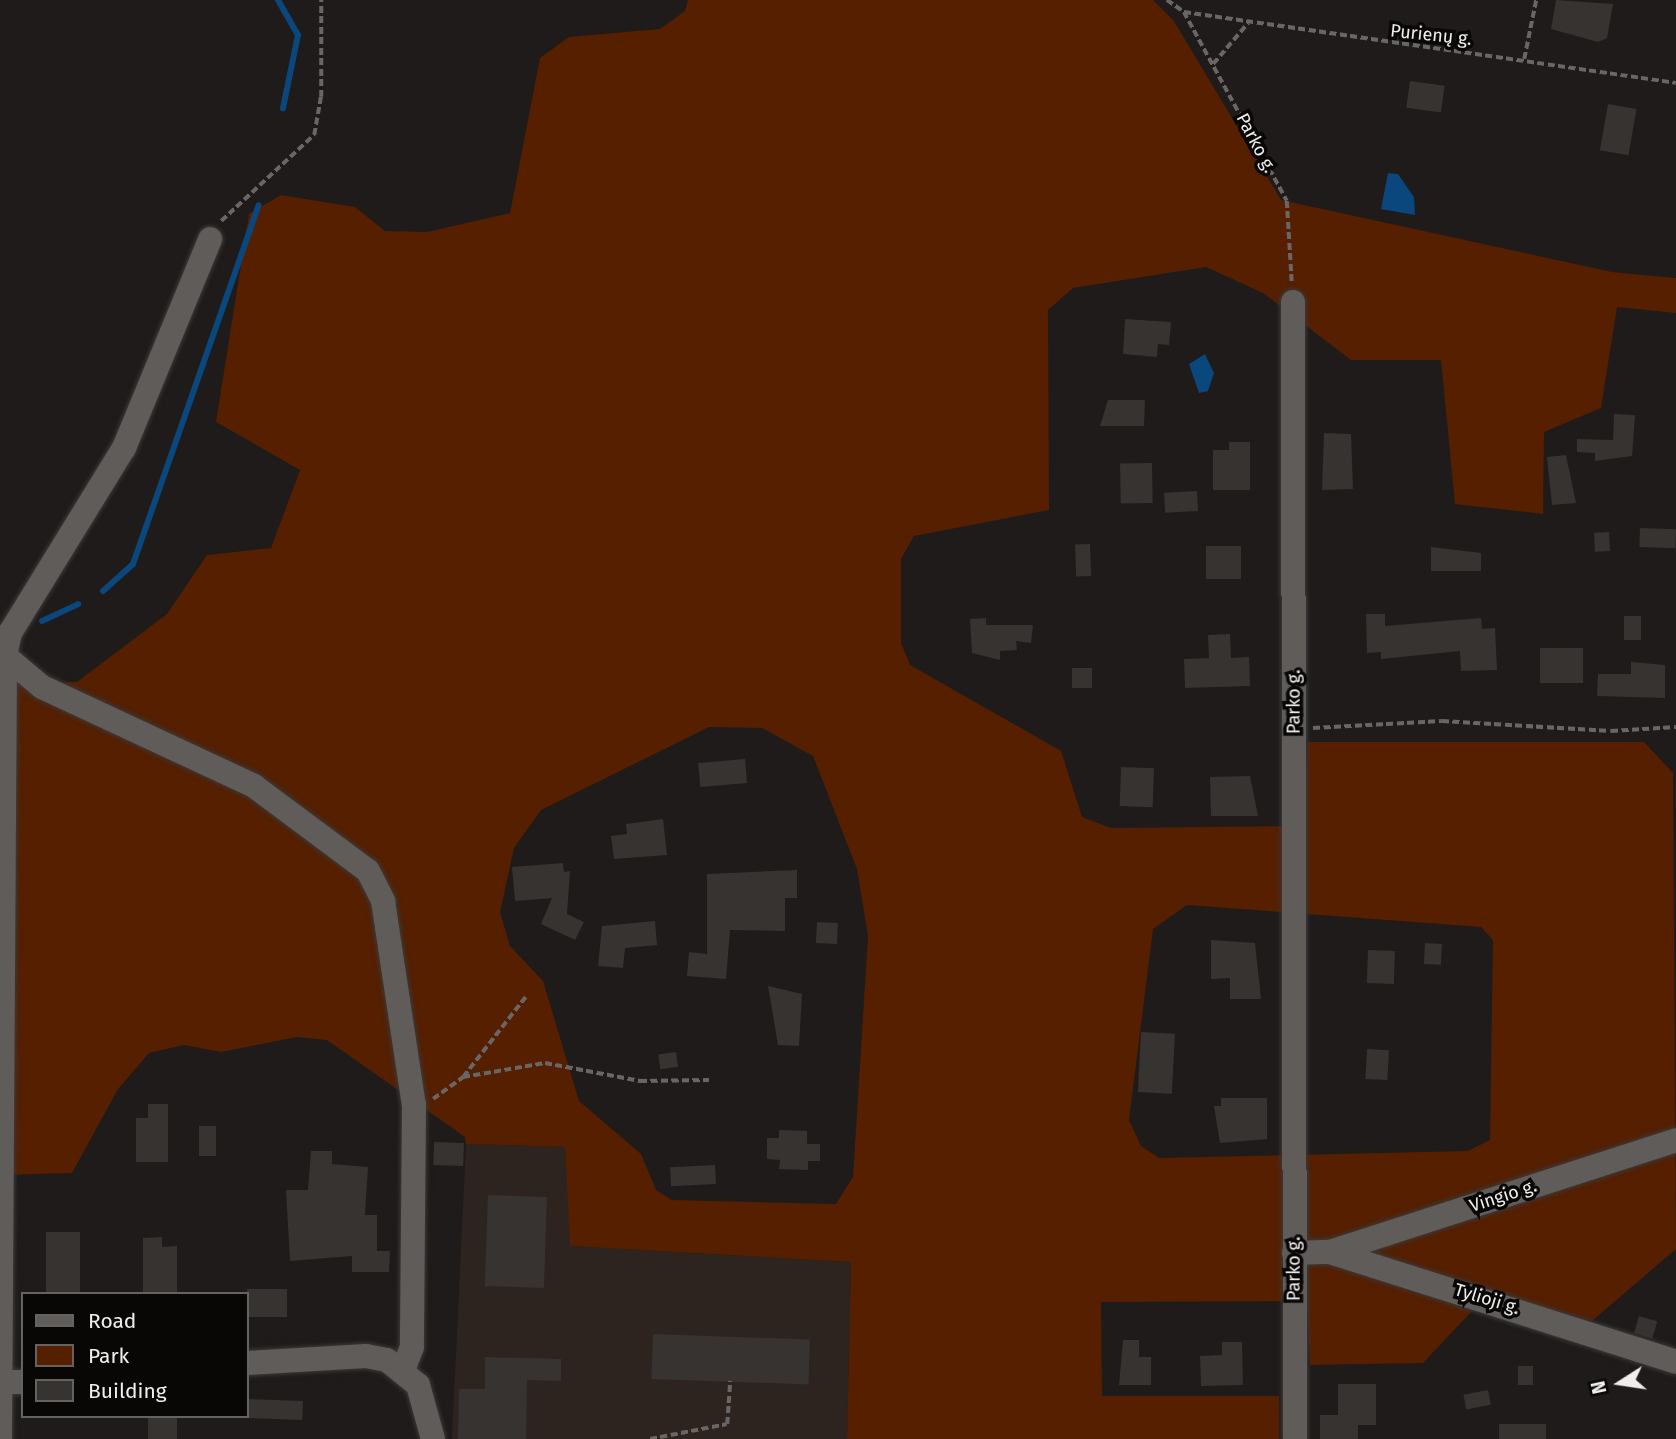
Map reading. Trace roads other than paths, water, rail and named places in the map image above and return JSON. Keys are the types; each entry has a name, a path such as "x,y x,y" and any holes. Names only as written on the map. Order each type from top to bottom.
{"street":[{"path":"0,1439 12,1382 5,656 10,633 124,448 210,239"},
{"name":"Parko g.","path":"1293,302 1295,1439"},
{"path":"5,656 42,687 254,786 368,871 383,901 414,1105 412,1347 404,1368"},
{"name":"Vingio g.","path":"1330,1252 1676,1140"},
{"name":"Tylioji g.","path":"1294,1254 1330,1252 1676,1362"},
{"path":"248,1363 366,1356 404,1368 428,1406 433,1439"}],"water":[{"path":"1388,173 1398,174 1414,197 1415,215 1381,209"},
{"path":"1205,354 1214,373 1208,391 1199,393 1189,364"}],"waterway":[{"path":"278,0 298,35 283,108"},
{"path":"103,591 133,564 259,205"},
{"path":"42,621 78,604"}]}
